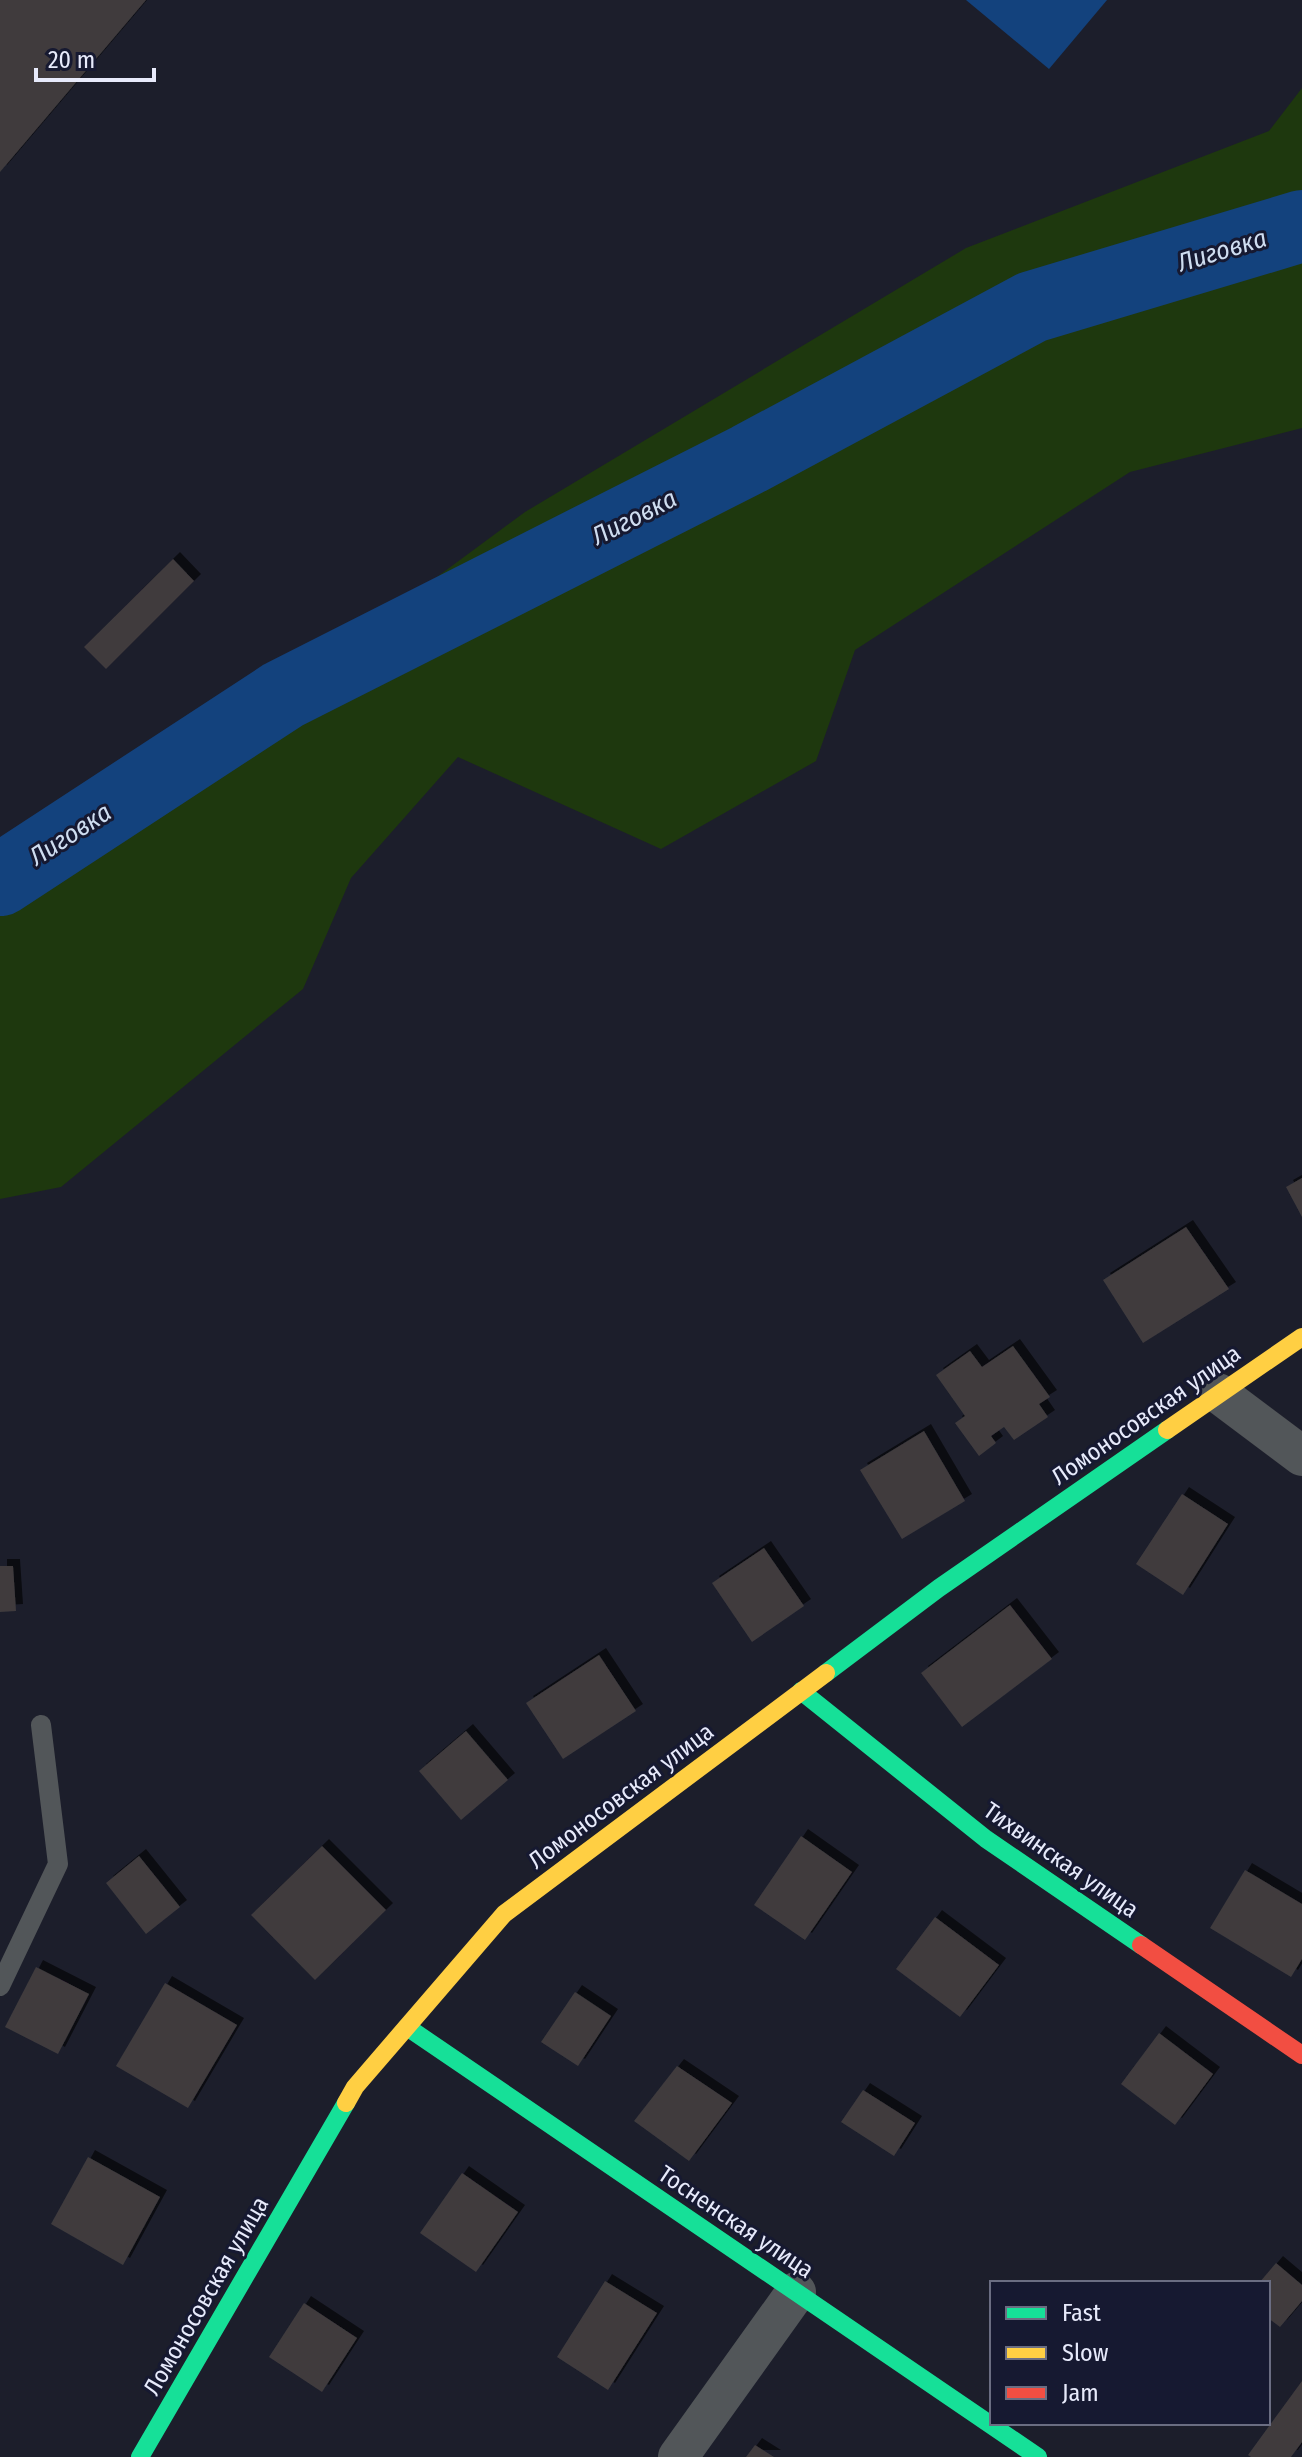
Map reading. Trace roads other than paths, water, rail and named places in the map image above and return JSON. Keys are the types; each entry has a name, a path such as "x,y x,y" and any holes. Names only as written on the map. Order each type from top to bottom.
{"street":[{"name":"Ломоносовская улица","path":"140,2457 355,2087 504,1914 939,1588 1302,1337"},
{"path":"1218,1393 1302,1456"},
{"name":"Тихвинская улица","path":"801,1691 986,1839 1302,2055"},
{"name":"Тосненская улица","path":"407,2027 990,2424"},
{"path":"678,2457 796,2292"},
{"name":"Тосненская улица","path":"991,2425 1038,2457"}],"lane":[{"path":"0,1986 58,1864 41,1725"}],"water":[{"path":"966,0 1107,0 1049,69"}],"waterway":[{"name":"Лиговка","path":"0,880 283,695 749,459 1032,307 1302,226"}]}
